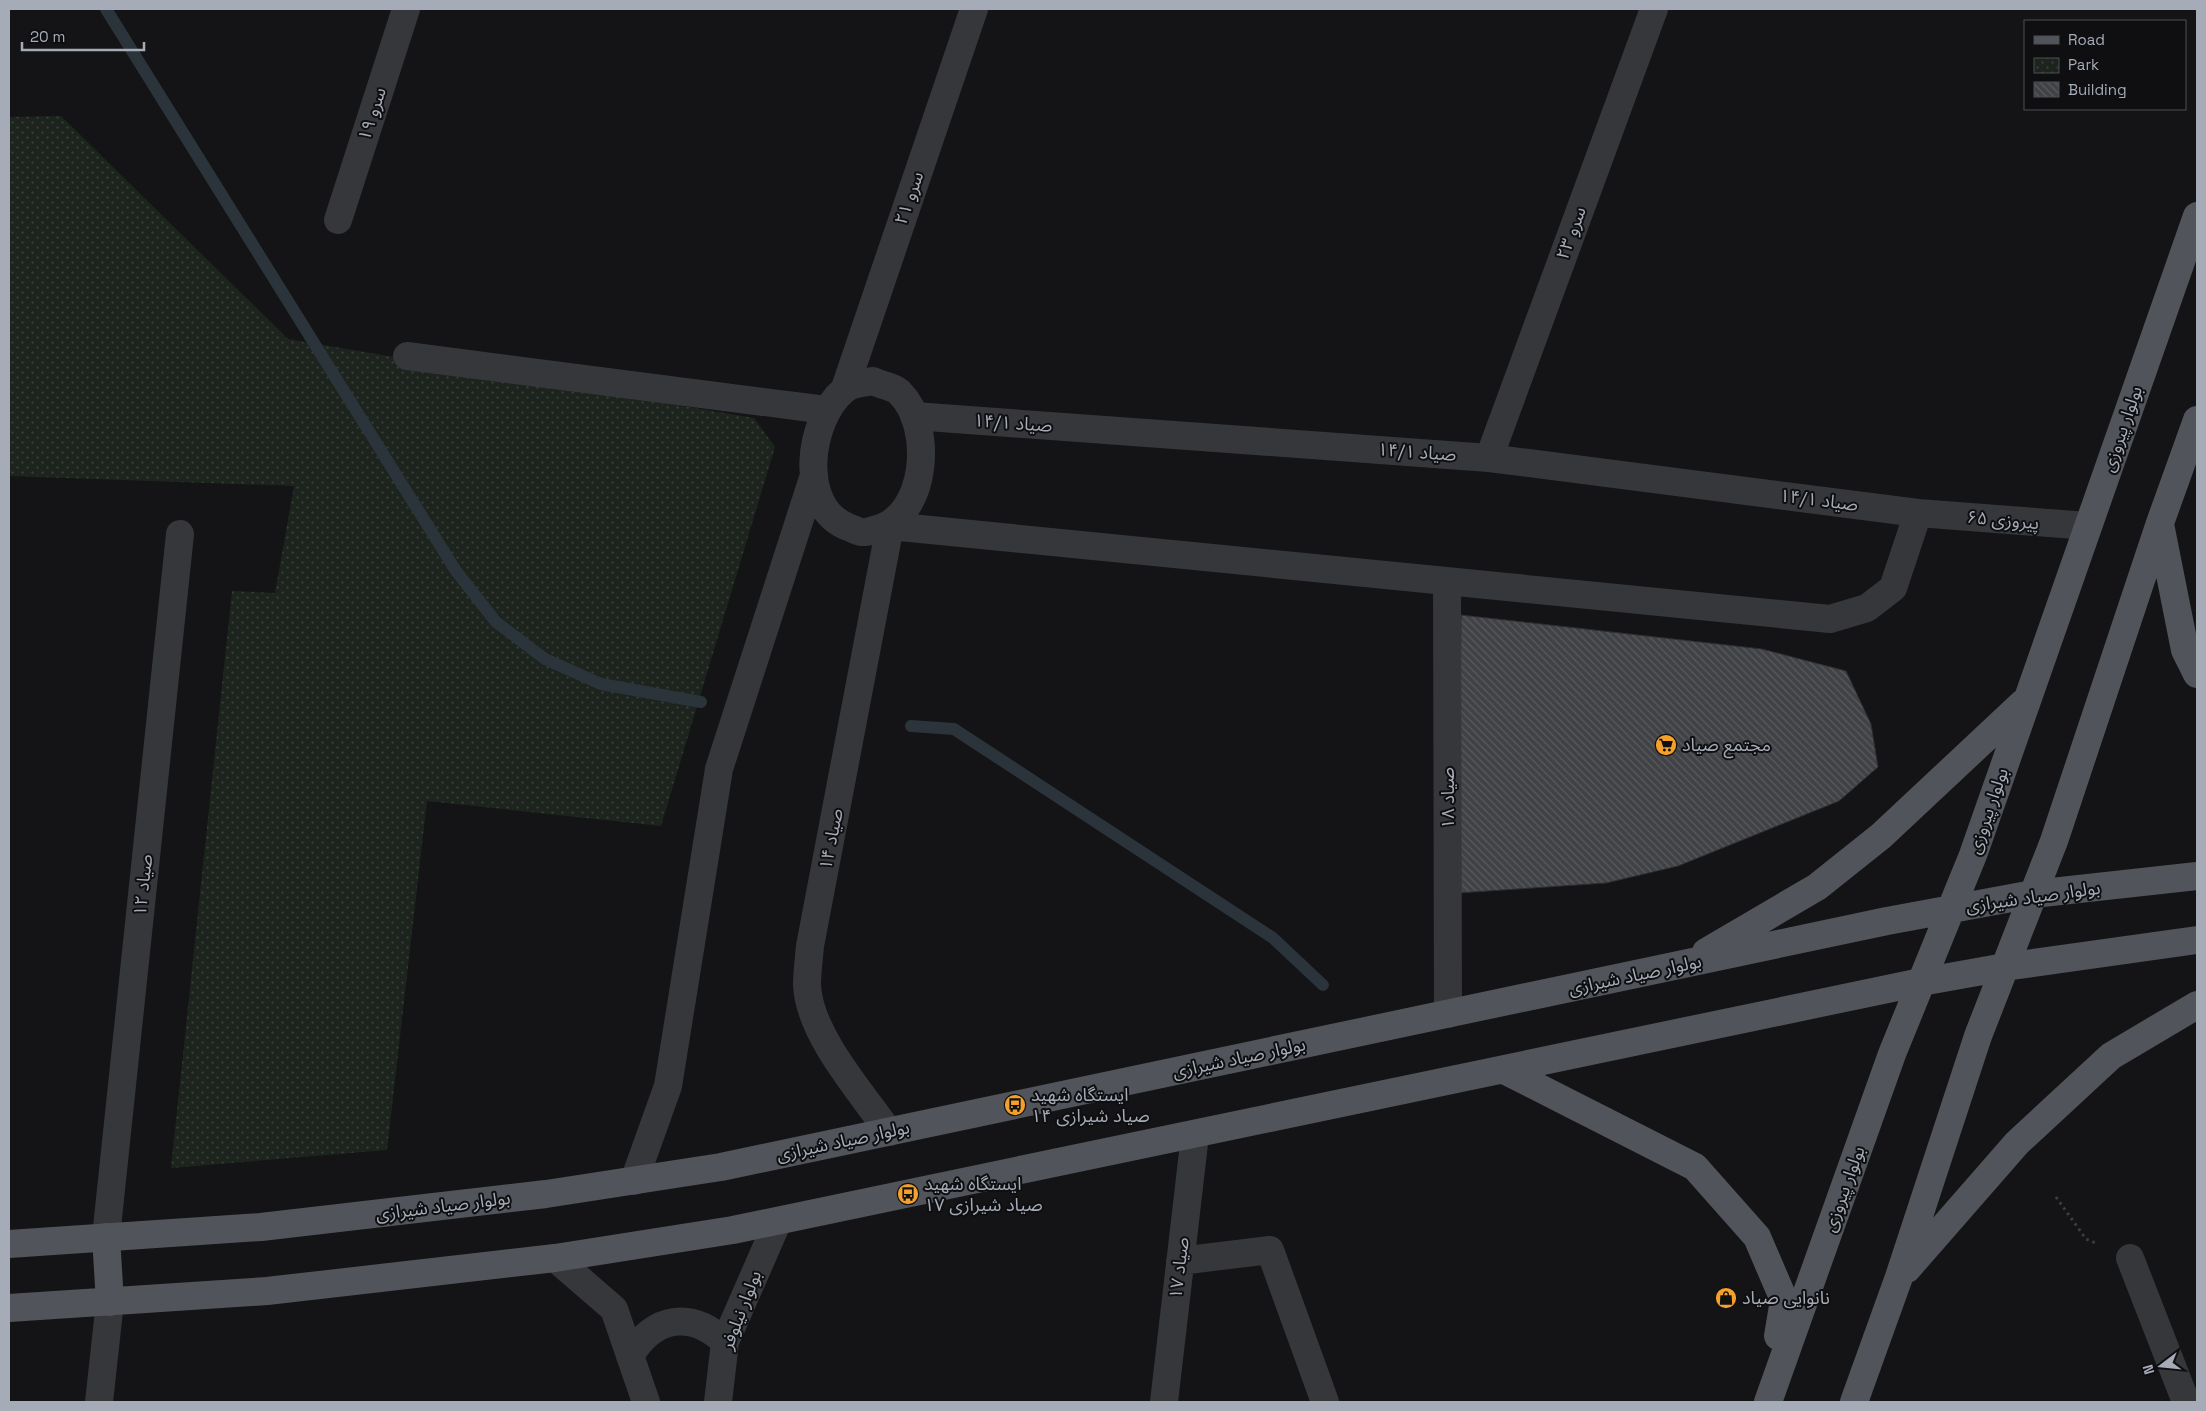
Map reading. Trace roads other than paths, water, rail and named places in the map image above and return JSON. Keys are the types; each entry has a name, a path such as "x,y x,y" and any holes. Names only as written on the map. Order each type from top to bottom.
{"main road":[{"name":"بولوار پیروزی","path":"1767,1402 1892,1054 1973,855 2197,216"},
{"path":"1854,1402 1900,1277 1978,1036 2054,841 2160,523 2197,420"},
{"path":"2160,523 2185,650 2197,674"},
{"path":"1686,964 1816,887 1881,836 2026,701"},
{"name":"بولوار صیاد شیرازی","path":"9,1244 261,1227 546,1194 722,1167 1951,909 2033,894 2197,876"},
{"path":"9,1308 267,1291 555,1258 733,1230 1506,1071 1921,982 2005,967 2197,940"},
{"path":"1900,1277 2017,1143 2111,1056 2197,1005"},
{"path":"1506,1071 1695,1167 1758,1237 1784,1300 1767,1402"},
{"path":"106,1237 110,1302"}],"street":[{"name":"سرو ۱۹","path":"338,220 406,9"},
{"name":"سرو ۲۱","path":"845,388 974,9"},
{"name":"سرو ۲۳","path":"1489,458 1654,9"},
{"path":"407,356 826,410"},
{"path":"634,1181 668,1086 719,769 814,475 817,431 826,410 845,388 873,381 900,392 914,416 921,439 918,482 909,505 890,526"},
{"name":"صیاد ۱۴/۱","path":"914,416 1489,458 1918,512"},
{"path":"814,475 820,498 835,522 862,532 890,526 1830,619 1867,608 1893,588 1918,512"},
{"name":"پیروزی ۶۵","path":"1918,512 2088,526"},
{"name":"صیاد ۱۴","path":"889,1132 836,1057 816,1024 807,985 812,936 890,526"},
{"name":"صیاد ۱۲","path":"106,1237 180,534"},
{"name":"صیاد ۱۸","path":"1447,581 1448,1014"},
{"name":"صیاد ۱۷","path":"1164,1402 1195,1134"},
{"name":"بولوار نیلوفر","path":"718,1402 725,1342 778,1221"},
{"path":"1180,1262 1270,1250 1325,1402"},
{"path":"555,1258 614,1309 646,1402"},
{"path":"2130,1258 2186,1402"},
{"path":"99,1402 110,1302"},
{"path":"630,1356 639,1341 651,1330 666,1323 682,1321 698,1323 713,1331 725,1342"}],"waterway":[{"path":"106,9 456,571 496,622 545,659 601,684 701,702"},
{"path":"911,726 954,729 1273,938 1323,985"}],"place":[{"name":"مجتمع صیاد","path":"1666,745"},
{"name":"ایستگاه شهید صیاد شیرازی ۱۴","path":"1015,1105"},
{"name":"ایستگاه شهید صیاد شیرازی ۱۷","path":"908,1194"},
{"name":"نانوایی صیاد","path":"1726,1298"}]}
